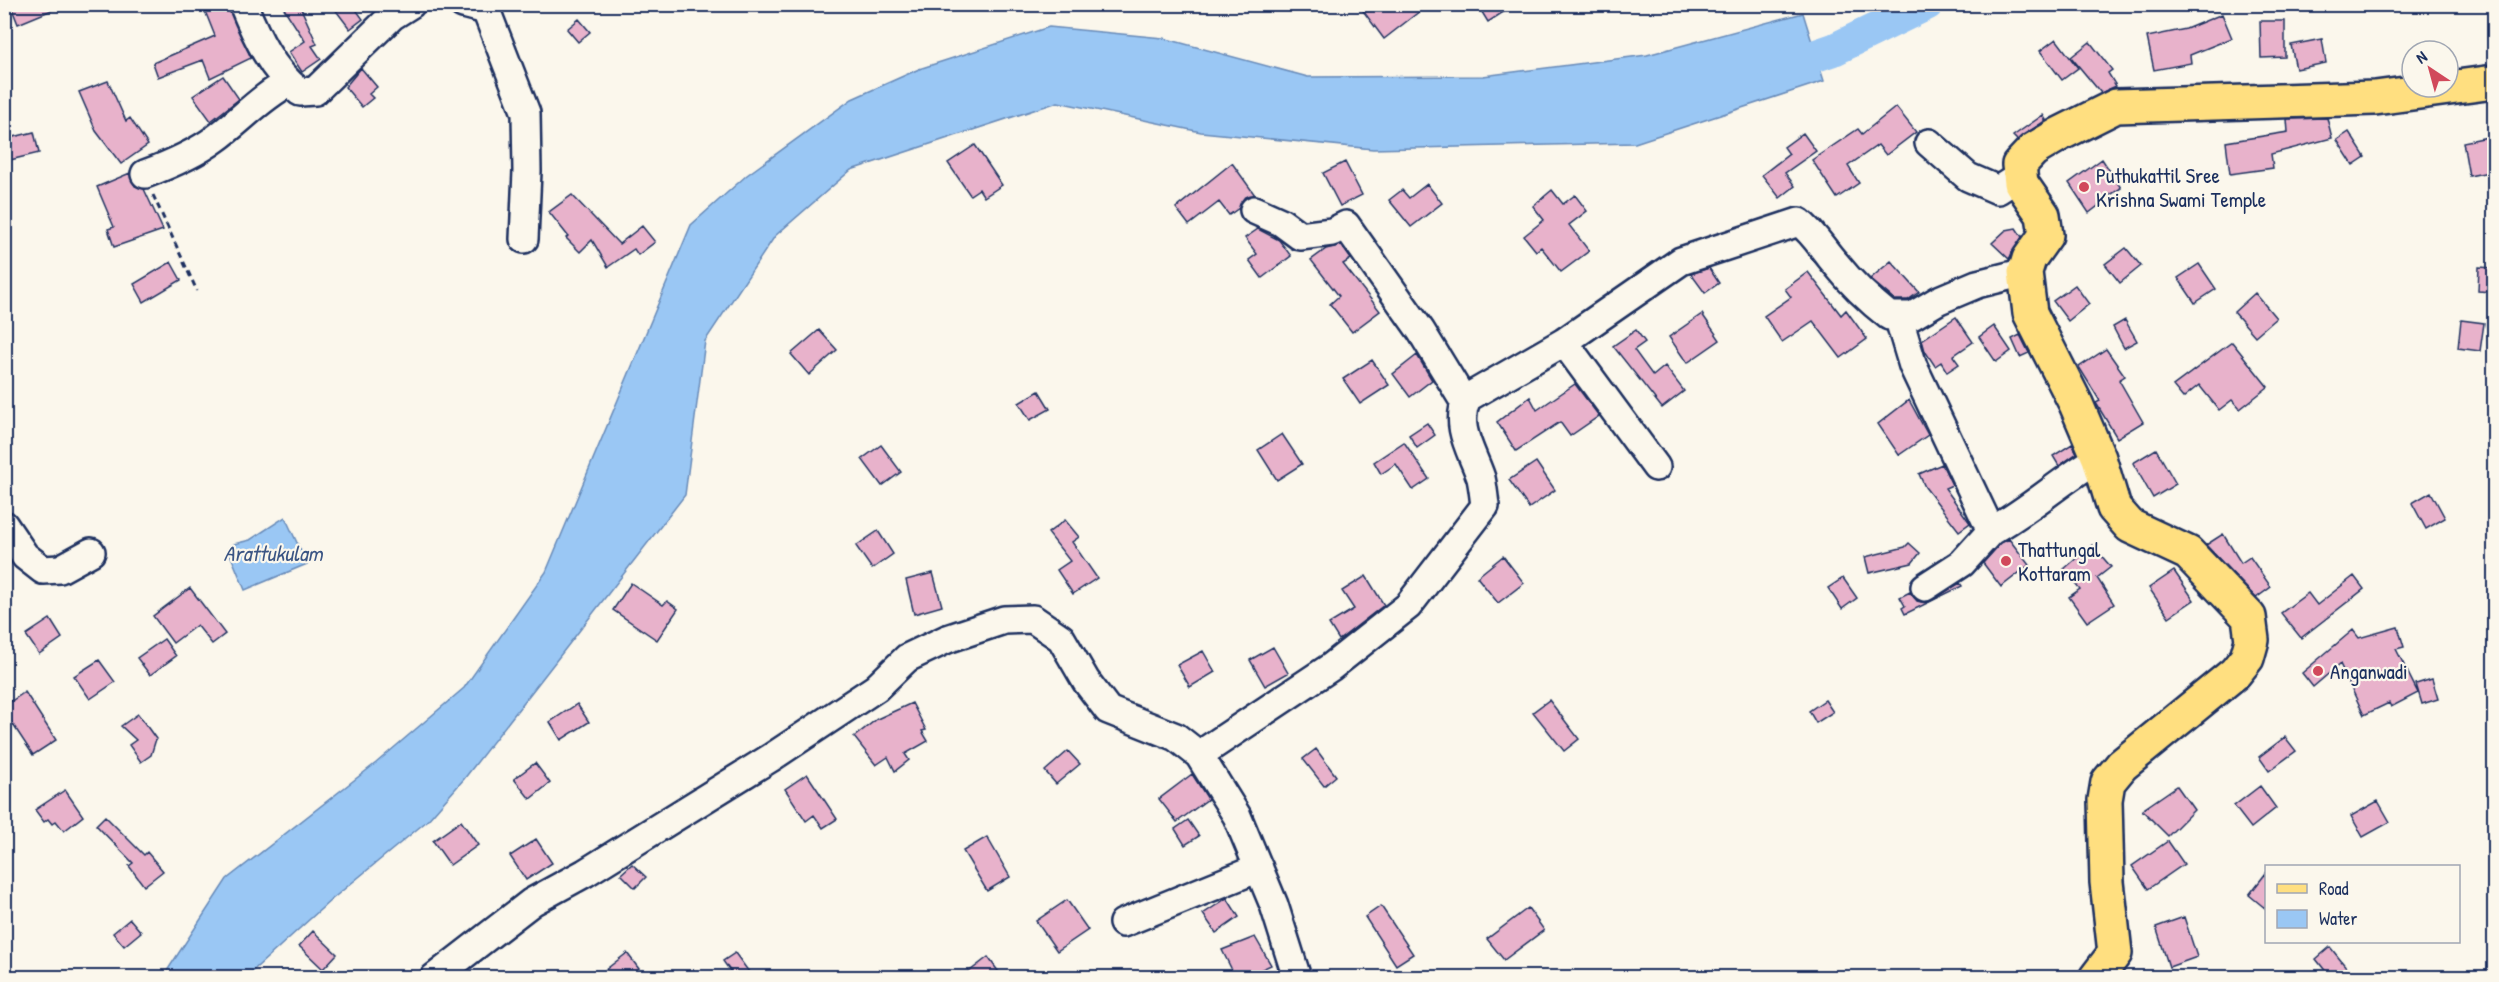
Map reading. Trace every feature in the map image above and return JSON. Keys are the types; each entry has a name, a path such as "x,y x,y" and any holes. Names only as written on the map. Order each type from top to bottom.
{"main road":[{"path":"2096,978 2115,953 2107,882 2105,800 2108,782 2122,765 2235,673 2247,658 2252,640 2249,617 2188,553 2130,526 2114,508 2099,458 2076,404 2030,313 2025,272 2029,259 2046,235 2043,215 2021,183 2019,165 2033,150 2116,106 2376,98 2494,82"}],"street":[{"path":"243,4 256,36 288,83 300,92 315,91 392,16 411,4"},
{"path":"463,4 486,10 525,113 527,171 524,239"},
{"path":"145,174 165,167 214,140 275,90 288,83"},
{"path":"1929,143 1968,177 1998,190 2020,176"},
{"path":"1254,210 1281,222 1300,236 1332,232 1346,225 1421,331 1465,402"},
{"path":"1199,755 1331,667 1408,606 1465,533 1485,506 1481,480 1464,437 1461,411 1467,398 1564,342 1681,261 1800,222 1811,231 1834,263 1868,299 1889,316 1912,316 1940,300 1977,284 2025,272"},
{"path":"1898,316 1913,366 1991,531"},
{"path":"1564,342 1656,467"},
{"path":"1925,587 1962,563 1991,531 2016,518 2067,477 2099,458"},
{"path":"4,525 25,556 43,570 60,569 90,552"},
{"path":"434,978 532,902 585,873 772,757 876,688 907,658 947,639 1004,620 1033,619 1061,638 1086,681 1108,710 1176,737 1199,755 1237,816 1274,905 1297,978"},
{"path":"1123,923 1259,868"}],"path":[{"path":"145,174 197,291"}],"water":[{"path":"1803,13 1824,81 1635,143 1373,149 1201,132 1058,102 851,170 775,236 705,341 685,495 464,779 427,821 331,900 246,977 163,977 227,879 376,763 464,688 546,572 691,225 747,175 852,99 919,69 1049,27 1163,38 1308,77 1483,76 1647,55"},
{"name":"Arattukulam","path":"285,517 307,564 245,590 228,549 234,544 250,540"}],"building":[{"path":"10,4 64,4 64,5 18,24"},
{"path":"221,4 228,4 251,58 210,78 203,60 158,77 153,63 215,36 205,11"},
{"path":"281,4 299,4 317,44 312,46 321,59 302,72 289,52 305,41"},
{"path":"331,4 352,4 363,19 350,29"},
{"path":"1358,4 1429,4 1384,39"},
{"path":"1477,4 1516,4 1488,22"},
{"path":"2222,14 2232,38 2190,55 2191,63 2154,70 2147,37 2186,29"},
{"path":"579,19 590,32 578,42 567,29"},
{"path":"2260,21 2285,21 2285,57 2261,58"},
{"path":"2056,39 2078,68 2062,80 2040,51"},
{"path":"2322,39 2326,63 2296,69 2291,45"},
{"path":"2090,42 2112,70 2108,73 2116,86 2101,93 2071,57"},
{"path":"361,68 377,87 369,94 373,98 362,107 345,87"},
{"path":"223,76 239,99 211,121 193,96"},
{"path":"108,81 126,121 130,118 148,145 121,164 96,131 79,92"},
{"path":"1896,107 1916,132 1886,155 1878,145 1848,166 1859,183 1837,198 1812,160 1858,129 1862,134"},
{"path":"2043,115 2046,120 2017,140 2013,136"},
{"path":"2327,118 2332,138 2271,154 2273,168 2230,174 2226,142 2288,132 2287,119"},
{"path":"34,132 39,153 10,160 5,139"},
{"path":"2349,132 2365,157 2353,165 2337,140"},
{"path":"1803,133 1816,151 1785,173 1795,186 1780,198 1762,175 1789,154 1784,147"},
{"path":"2488,137 2494,171 2469,176 2463,142"},
{"path":"975,145 1002,185 984,197 979,189 970,195 948,163"},
{"name":"Puthukattil Sree Krishna Swami Temple","path":"2102,159 2121,188 2101,201 2102,203 2089,213 2069,183"},
{"path":"1345,162 1362,195 1340,206 1323,173"},
{"path":"1232,163 1255,195 1244,198 1239,208 1229,215 1219,202 1189,225 1176,208"},
{"path":"130,173 135,186 144,189 163,230 114,247 108,229 114,227 97,187"},
{"path":"1427,184 1442,203 1411,227 1389,200 1402,190 1409,198"},
{"path":"1552,190 1563,204 1575,195 1587,211 1569,225 1589,251 1561,272 1541,247 1536,251 1524,236 1544,220 1533,206"},
{"path":"572,195 619,244 642,226 655,242 638,255 634,249 608,267 592,240 580,252 566,238 568,236 549,212"},
{"path":"2016,228 2022,237 2009,259 1992,243 2006,230"},
{"path":"1258,229 1279,240 1291,256 1262,278 1249,260 1257,254 1245,238"},
{"path":"1341,245 1351,259 1343,264 1380,311 1352,332 1330,304 1339,296 1311,260 1326,249"},
{"path":"2126,248 2141,266 2120,283 2105,264"},
{"path":"1891,261 1919,292 1908,300 1895,300 1870,279"},
{"path":"171,262 181,280 144,302 134,284"},
{"path":"2199,264 2216,289 2195,303 2178,278"},
{"path":"2479,267 2493,268 2492,292 2478,291"},
{"path":"1709,268 1719,283 1705,293 1691,274"},
{"path":"1808,272 1841,315 1846,310 1867,339 1841,358 1813,321 1782,342 1764,316 1791,297 1785,289"},
{"path":"2075,285 2089,304 2068,321 2053,301"},
{"path":"2255,293 2276,318 2255,336 2234,312"},
{"path":"1702,314 1720,340 1687,363 1669,337"},
{"path":"1956,317 1973,342 1953,356 1959,364 1947,372 1941,362 1935,366 1925,351 1922,340"},
{"path":"2125,320 2137,341 2124,348 2113,327"},
{"path":"2461,320 2484,323 2480,351 2458,348"},
{"path":"1994,326 2011,351 1996,362 1979,337"},
{"path":"819,330 837,350 809,375 791,354"},
{"path":"1636,330 1645,342 1634,350 1653,376 1665,366 1684,391 1662,408 1613,346"},
{"path":"2020,335 2029,353 2020,357 2012,339"},
{"path":"2232,342 2268,387 2240,409 2232,400 2219,410 2199,385 2183,398 2173,386"},
{"path":"2106,349 2125,376 2119,380 2143,422 2117,438 2096,403 2100,401 2079,367"},
{"path":"1417,355 1432,380 1410,397 1393,374"},
{"path":"1372,360 1389,385 1360,404 1343,379"},
{"path":"1575,384 1599,416 1570,436 1560,422 1516,451 1497,422 1530,397 1537,410"},
{"path":"1039,391 1050,409 1030,420 1019,403"},
{"path":"1909,400 1928,435 1899,455 1878,424"},
{"path":"1427,423 1435,435 1417,448 1409,435"},
{"path":"1282,434 1302,464 1277,480 1258,450"},
{"path":"1404,442 1429,479 1413,490 1396,464 1381,474 1374,462"},
{"path":"2072,444 2077,453 2059,466 2053,456"},
{"path":"881,445 901,472 882,486 862,459"},
{"path":"2156,449 2176,484 2153,498 2133,463"},
{"path":"1536,462 1555,490 1529,508 1509,480"},
{"path":"1942,464 1952,485 1945,488 1970,523 1959,531 1925,487 1919,474"},
{"path":"2431,492 2445,518 2426,529 2412,503"},
{"path":"1065,520 1079,537 1072,542 1097,578 1073,594 1057,570 1070,561 1048,533"},
{"path":"878,531 893,554 872,569 856,546"},
{"path":"2223,534 2241,563 2250,557 2271,587 2256,598 2206,545"},
{"path":"2009,539 2029,565 2001,587 1983,563 2001,543"},
{"path":"1909,543 1920,553 1912,563 1869,573 1865,557 1905,547"},
{"path":"2092,545 2111,567 2097,578 2114,604 2087,622 2069,597 2080,589 2064,569"},
{"path":"1503,556 1524,583 1498,603 1477,577"},
{"path":"2174,571 2194,600 2169,617 2149,588"},
{"path":"933,573 942,606 914,614 906,580"},
{"path":"1366,576 1384,605 1339,640 1329,624 1354,609 1342,591"},
{"path":"2354,576 2364,589 2301,638 2281,613 2308,593 2317,605"},
{"path":"1843,578 1857,598 1842,609 1828,588"},
{"path":"631,583 663,605 667,601 678,609 657,640 613,610"},
{"path":"1960,583 1962,586 1905,614 1902,608 1905,606 1900,597 1910,592 1917,601 1926,603"},
{"path":"190,588 225,634 212,644 197,625 173,643 153,616"},
{"path":"50,619 62,638 39,654 26,635"},
{"path":"2398,627 2404,647 2396,649 2418,693 2391,707 2389,703 2364,715 2340,664 2313,687 2302,673 2353,630 2359,638"},
{"path":"164,639 176,656 150,675 137,658"},
{"path":"1273,647 1288,673 1265,686 1250,660"},
{"path":"1203,651 1215,672 1190,687 1177,665"},
{"path":"99,660 115,682 90,699 74,676"},
{"path":"2432,679 2438,699 2422,704 2416,684"},
{"path":"25,692 56,740 33,755 4,711 4,706"},
{"path":"1549,700 1579,739 1564,751 1533,712"},
{"path":"1825,700 1833,712 1816,723 1809,711"},
{"path":"912,703 926,730 922,731 928,741 905,754 909,760 895,771 888,757 876,765 854,737 877,719"},
{"path":"577,704 589,722 561,740 550,722"},
{"path":"138,714 156,739 151,755 141,762 129,745 136,740 121,726"},
{"path":"2285,737 2296,751 2269,771 2259,757"},
{"path":"1316,749 1336,776 1324,786 1303,759"},
{"path":"1068,751 1080,764 1056,784 1045,771"},
{"path":"535,763 550,783 530,799 514,779"},
{"path":"807,774 837,819 823,828 814,815 806,821 785,789"},
{"path":"1192,774 1208,799 1177,822 1159,799"},
{"path":"2177,786 2194,810 2168,836 2142,810"},
{"path":"2260,786 2276,808 2251,828 2234,806"},
{"path":"65,790 83,816 64,831 56,821 52,824 48,819 44,822 35,810"},
{"path":"2378,801 2390,822 2363,837 2351,816"},
{"path":"105,816 144,855 147,852 163,871 144,886 129,866 133,863 96,825"},
{"path":"1188,820 1199,836 1185,845 1175,829"},
{"path":"461,821 478,845 450,865 433,841"},
{"path":"987,837 1010,877 987,891 963,851"},
{"path":"536,839 552,863 526,880 510,856"},
{"path":"2168,841 2184,864 2148,889 2132,866"},
{"path":"632,864 646,877 635,888 621,874"},
{"path":"2265,874 2265,908 2249,895"},
{"path":"1227,898 1239,917 1216,933 1203,914"},
{"path":"1067,900 1088,930 1057,951 1036,921"},
{"path":"1381,906 1413,954 1396,965 1365,917"},
{"path":"1528,908 1544,930 1504,960 1487,939"},
{"path":"2184,917 2197,957 2169,967 2156,927"},
{"path":"130,919 141,932 124,946 113,933"},
{"path":"313,931 337,954 323,969 299,946"},
{"path":"1255,937 1271,965 1243,978 1236,978 1222,950"},
{"path":"2330,947 2355,978 2331,978 2316,959"},
{"path":"627,953 639,969 629,978 595,978"},
{"path":"735,953 749,972 740,978 735,978 723,961"},
{"path":"988,957 1003,978 961,978"}],"waterway":[{"path":"1774,70 1835,49 1927,4"}],"place":[{"name":"Puthukattil Sree Krishna Swami Temple","path":"2084,187"},
{"name":"Thattungal Kottaram","path":"2006,561"},
{"name":"Anganwadi","path":"2318,671"}]}
